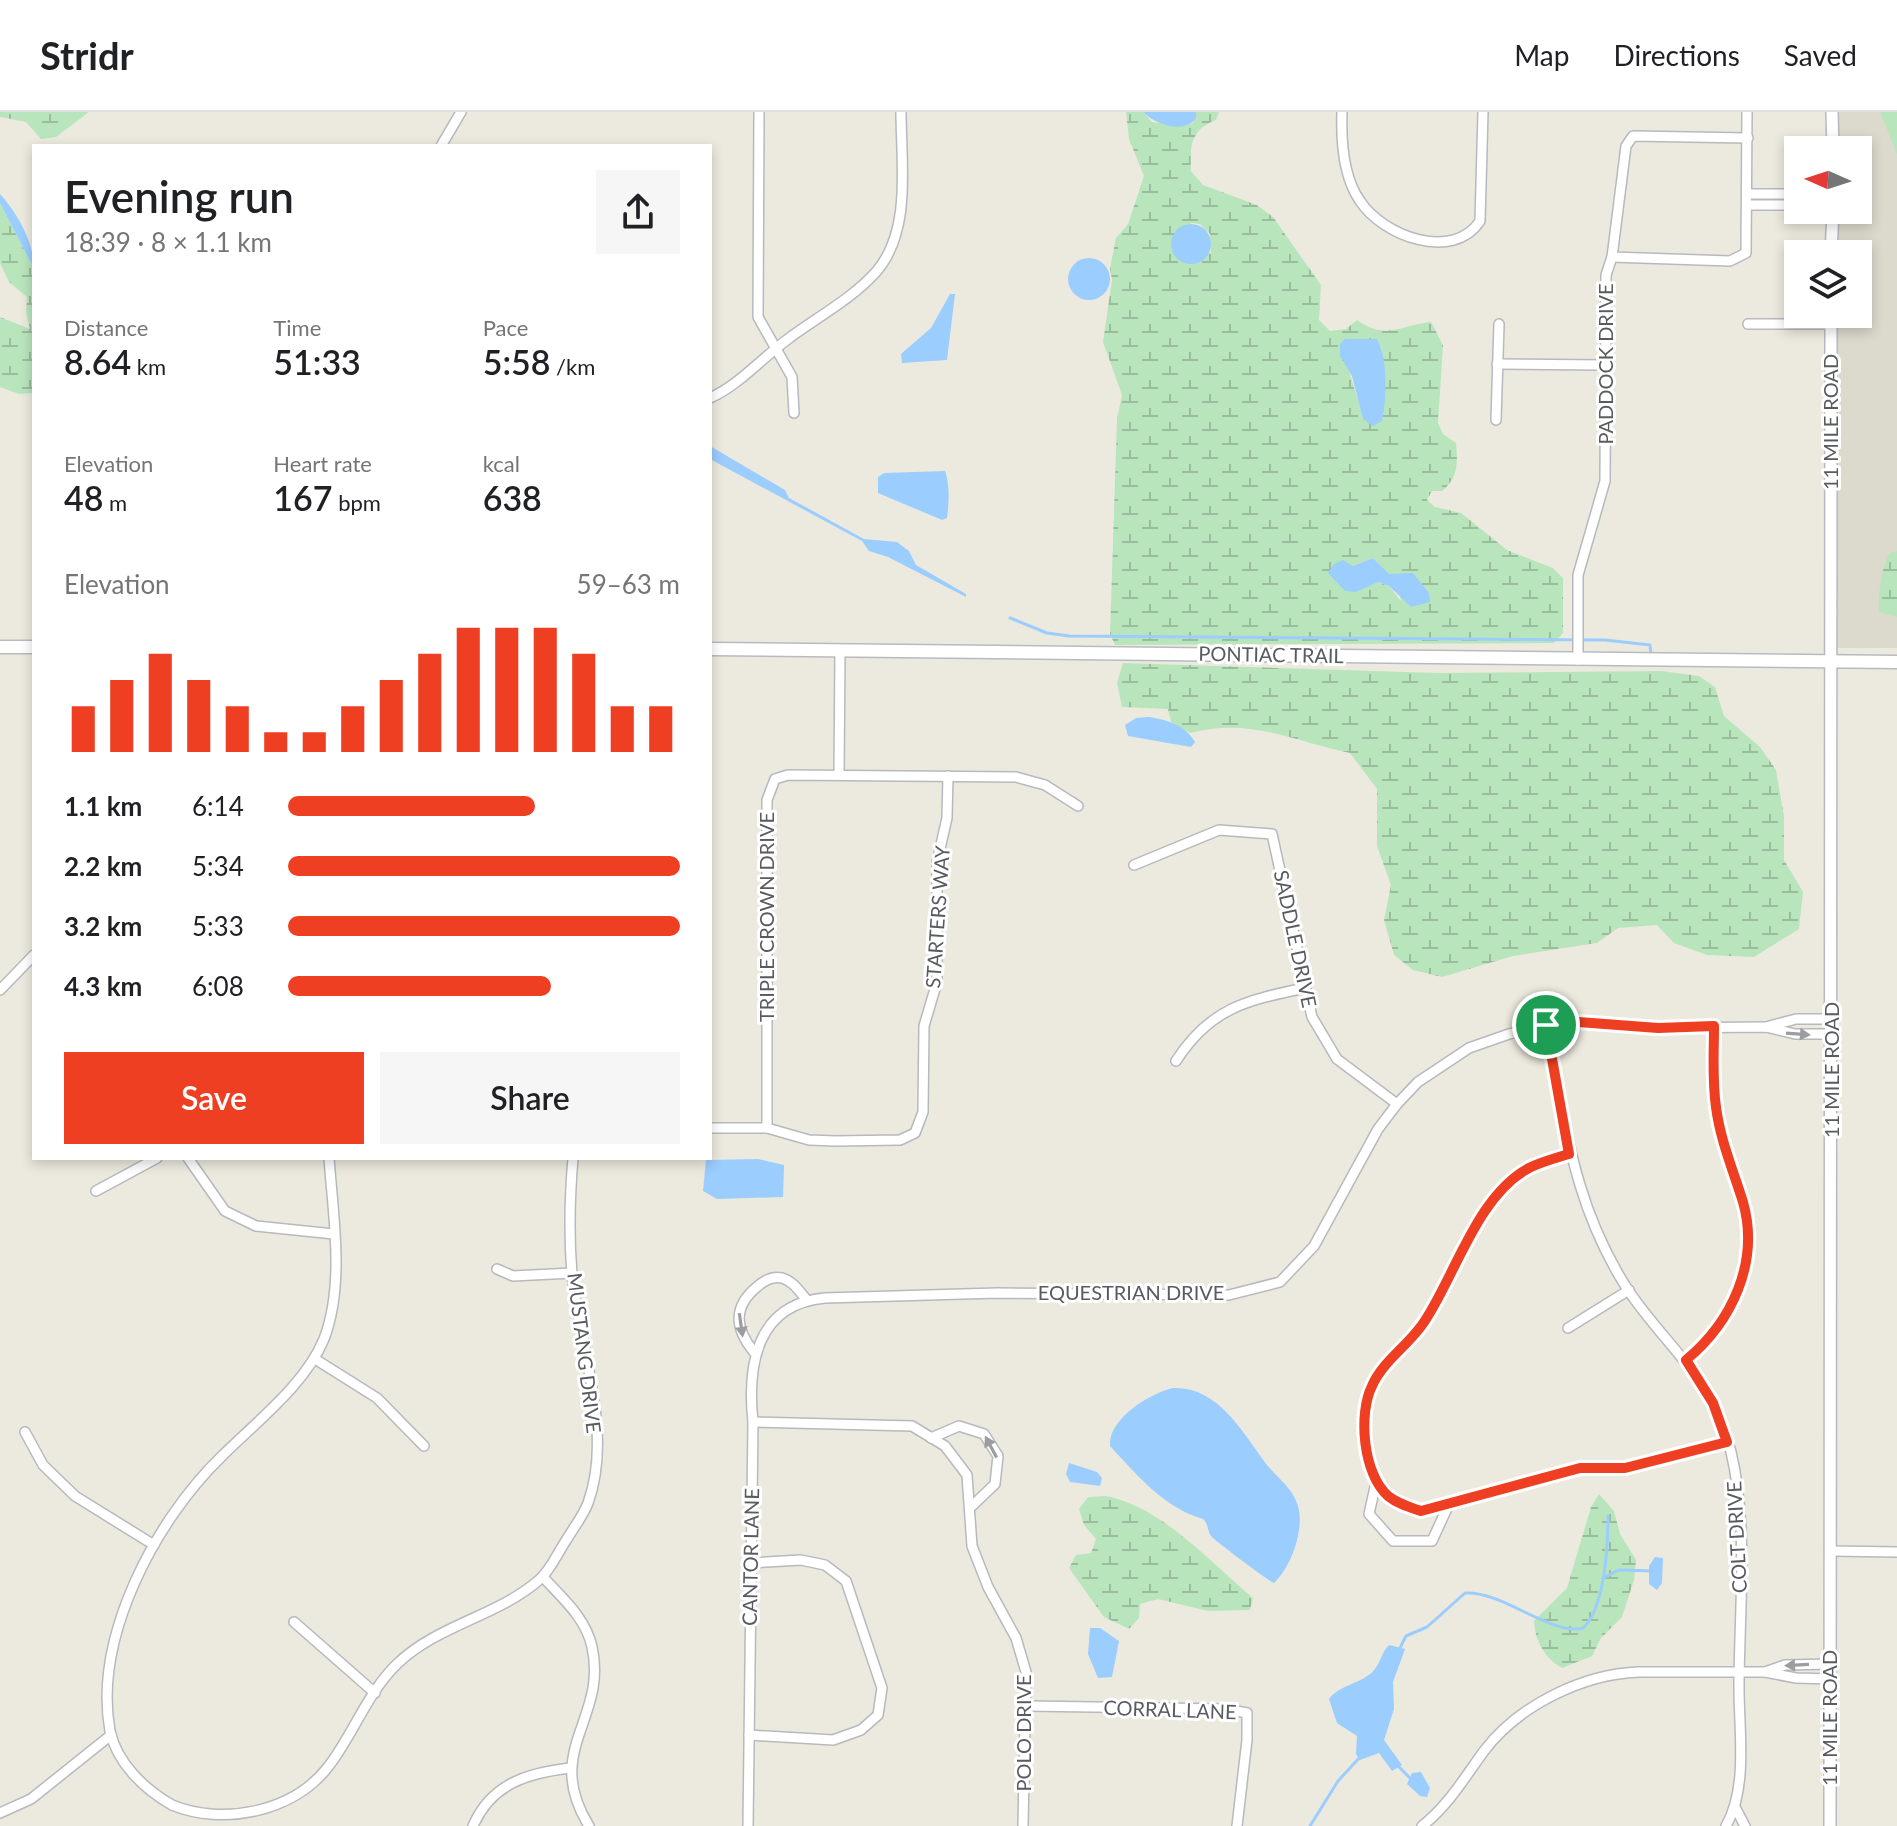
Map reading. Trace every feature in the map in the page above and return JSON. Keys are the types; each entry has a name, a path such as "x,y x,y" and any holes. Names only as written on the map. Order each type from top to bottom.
{"main road":[{"path":"0,647 32,647"},
{"name":"PONTIAC TRAIL","path":"712,649 1897,662"}],"street":[{"path":"442,144 461,112"},
{"path":"759,112 758,317 792,377 794,413"},
{"path":"712,397 724,392 775,348 864,282 888,256 900,216 901,112"},
{"path":"1342,112 1341,146 1360,202 1401,235 1448,243 1472,234 1480,221 1483,112"},
{"path":"1612,257 1741,258 1746,253 1747,112"},
{"path":"1832,112 1833,136"},
{"name":"PADDOCK DRIVE","path":"1578,660 1578,575 1605,481 1606,275 1612,257 1628,139 1633,136 1748,138"},
{"path":"1748,194 1784,194"},
{"path":"1748,205 1784,205"},
{"path":"1748,324 1784,322"},
{"path":"1496,420 1499,324"},
{"name":"11 MILE ROAD","path":"1830,1826 1831,328"},
{"path":"1497,364 1605,365"},
{"path":"839,775 840,651"},
{"name":"TRIPLE CROWN DRIVE","path":"767,1128 768,790 781,776 948,776 1030,780 1078,806"},
{"name":"STARTERS WAY","path":"712,1128 767,1128 809,1140 835,1141 900,1140 915,1133 920,1126 923,1112 924,1026 937,982 937,862 947,818 948,776"},
{"name":"SADDLE DRIVE","path":"1134,865 1219,830 1272,834 1312,1017 1337,1059 1397,1104"},
{"path":"0,990 32,957"},
{"path":"1176,1061 1189,1041 1210,1020 1245,1001 1305,988"},
{"name":"EQUESTRIAN DRIVE","path":"1766,1027 1784,1020 1832,1019"},
{"name":"EQUESTRIAN DRIVE","path":"806,1299 997,1293 1229,1295 1280,1282 1314,1246 1378,1129 1397,1104 1418,1082 1469,1048 1565,1021 1658,1028 1766,1027 1795,1034 1832,1034"},
{"name":"COLT DRIVE","path":"1546,1025 1569,1154 1586,1207 1629,1290 1686,1360 1713,1403 1727,1442 1737,1487 1740,1530 1739,1778 1735,1807 1726,1826"},
{"path":"1686,1360 1707,1342 1730,1310 1748,1255 1743,1204 1716,1107 1714,1026"},
{"path":"1569,1154 1528,1169 1504,1187 1478,1223 1426,1321 1372,1385 1365,1412 1365,1446 1377,1478 1386,1494 1402,1505 1421,1511 1580,1468 1625,1468 1727,1442"},
{"path":"96,1191 153,1160"},
{"path":"189,1160 225,1211 256,1226 334,1234"},
{"path":"329,1160 334,1234 333,1309 315,1359 377,1398 424,1446"},
{"name":"MUSTANG DRIVE","path":"315,1359 262,1418 217,1461 161,1528 119,1621 106,1687 111,1735 126,1766 149,1790 177,1808 246,1821 302,1792 327,1768 398,1663 456,1625 516,1595 543,1577 586,1508 596,1477 595,1416 572,1273 573,1160"},
{"path":"497,1269 513,1276 572,1273"},
{"name":"CANTOR LANE","path":"748,1826 753,1422 749,1382 754,1352 742,1338 739,1308 746,1295 767,1279 780,1278 793,1283 806,1299"},
{"path":"1568,1328 1629,1290"},
{"path":"754,1352 768,1328 790,1308 806,1299"},
{"name":"POLO DRIVE","path":"753,1422 912,1426 945,1446 967,1475 972,1506 972,1546 988,1587 1016,1638 1026,1672 1023,1826"},
{"path":"931,1438 959,1426 984,1434 998,1456 995,1484 972,1506"},
{"path":"25,1432 43,1465 75,1496 154,1545"},
{"path":"1377,1478 1369,1514 1393,1541 1432,1541 1449,1504"},
{"path":"1832,1551 1897,1552"},
{"path":"749,1735 833,1740 861,1730 878,1715 882,1688 846,1581 825,1565 801,1560 751,1563"},
{"path":"543,1577 574,1609 592,1647 594,1690 570,1768 573,1793 589,1826"},
{"path":"294,1622 375,1693"},
{"path":"1765,1672 1785,1665 1830,1664"},
{"path":"1425,1825 1458,1789 1487,1747 1522,1716 1549,1698 1581,1683 1618,1673 1739,1671 1830,1679"},
{"name":"CORRAL LANE","path":"1027,1706 1226,1709 1247,1713 1237,1826"},
{"path":"0,1813 31,1799 111,1735"},
{"path":"473,1826 494,1795 513,1780 540,1771 570,1768"},
{"path":"1735,1807 1745,1826"}],"shaded area":[{"path":"1837,112 1897,112 1897,648 1837,648 1837,328 1872,328 1872,240 1837,240 1837,224 1872,224 1872,136 1837,136"}],"green space":[{"path":"0,112 89,112 56,137 41,139 26,122 0,117"},
{"path":"1126,112 1143,112 1152,122 1185,126 1193,123 1196,112 1219,112 1216,120 1201,129 1193,140 1191,171 1203,185 1257,205 1273,217 1321,285 1319,320 1330,331 1346,329 1357,320 1385,331 1431,322 1443,345 1438,423 1443,434 1456,443 1457,457 1451,481 1442,491 1432,491 1427,500 1435,507 1461,513 1507,550 1553,568 1563,578 1563,633 1554,643 1115,645 1110,634 1117,419 1122,395 1103,342 1116,238 1128,224 1144,176 1129,139","holes":["1200,224 1210,234 1211,254 1184,226","1345,339 1377,339 1381,349 1380,379 1363,419","1373,558 1388,574 1396,576 1401,601 1389,586 1377,582 1368,585 1343,560 1353,566"]},
{"path":"1880,112 1897,112 1897,154"},
{"path":"0,203 32,265 32,393 19,394 0,387 0,317 30,329 27,297 9,282 0,263"},
{"path":"1897,551 1897,617 1879,612 1879,605 1884,566 1890,553"},
{"path":"1123,663 1438,673 1661,671 1699,676 1715,687 1724,716 1760,747 1776,770 1784,816 1784,860 1803,892 1799,929 1754,957 1707,955 1674,943 1657,925 1618,928 1597,943 1513,956 1442,977 1413,970 1394,955 1384,920 1391,885 1377,846 1377,789 1350,753 1252,729 1212,729 1190,733 1171,722 1168,709 1122,707 1117,683"},
{"path":"1599,1494 1614,1511 1620,1534 1636,1560 1634,1580 1622,1617 1601,1638 1592,1656 1562,1668 1542,1648 1534,1621 1567,1588 1591,1507"},
{"path":"1106,1496 1147,1512 1184,1538 1253,1598 1250,1610 1208,1611 1158,1599 1140,1604 1139,1618 1129,1629 1104,1617 1069,1568 1076,1555 1091,1553 1096,1539 1084,1525 1079,1509 1088,1497"}],"water":[{"path":"1143,112 1196,112 1196,118 1185,126 1177,127 1154,120"},
{"path":"0,194 23,228 31,249 32,265 0,203"},
{"path":"1191,224 1205,230 1211,244 1205,258 1191,264 1177,258 1171,244 1177,230"},
{"path":"1089,258 1104,264 1110,279 1104,294 1089,300 1074,294 1068,279 1074,264"},
{"path":"950,294 955,294 947,360 902,363 901,354 931,328"},
{"path":"1345,339 1377,339 1381,347 1386,379 1385,402 1382,421 1373,426 1363,419 1352,376 1340,356 1340,344"},
{"path":"712,447 785,490 789,498 864,539 897,542 909,551 916,565 966,594 966,597 888,557 869,551 862,541 712,460"},
{"path":"945,471 948,506 947,518 942,520 878,493 878,477 884,473"},
{"path":"1373,558 1389,574 1413,573 1429,593 1430,602 1411,607 1389,586 1378,582 1356,592 1345,591 1328,573 1334,564 1343,560 1353,566"},
{"path":"1149,717 1175,724 1195,742 1191,747 1128,736 1125,725 1136,718"},
{"path":"758,1159 784,1165 783,1197 717,1199 703,1191 706,1160"},
{"path":"1173,1388 1202,1394 1226,1412 1297,1502 1300,1519 1297,1539 1286,1568 1274,1583 1211,1536 1203,1519 1163,1499 1110,1446 1111,1436 1123,1417 1142,1401"},
{"path":"1069,1463 1097,1472 1102,1478 1100,1486 1070,1482 1066,1474"},
{"path":"1655,1557 1663,1558 1662,1583 1657,1590 1649,1584 1649,1566"},
{"path":"1090,1628 1100,1628 1119,1641 1112,1677 1098,1678 1088,1654"},
{"path":"1389,1645 1405,1649 1393,1682 1394,1709 1384,1740 1402,1765 1392,1771 1379,1753 1360,1760 1356,1754 1357,1736 1337,1723 1329,1699 1339,1690 1370,1674"},
{"path":"1421,1772 1430,1788 1427,1797 1420,1796 1407,1784 1412,1773"}],"waterway":[{"path":"1010,618 1047,633 1069,636 1605,640 1650,645 1651,655"},
{"path":"1399,1650 1406,1636 1427,1627 1465,1593 1495,1599 1556,1626 1583,1628 1601,1591 1608,1516"},
{"path":"1603,1578 1619,1570 1652,1571"},
{"path":"1310,1826 1338,1781 1361,1756"},
{"path":"1399,1767 1411,1779"}],"route":[{"path":"1565,1021 1658,1028 1714,1026 1716,1107 1743,1204 1748,1228 1748,1255 1730,1310 1707,1342 1686,1360 1713,1403 1727,1442 1625,1468 1580,1468 1421,1511 1402,1505 1386,1494 1365,1446 1365,1412 1372,1385 1426,1321 1478,1223 1504,1187 1528,1169 1569,1154 1546,1025 1565,1021"}]}
